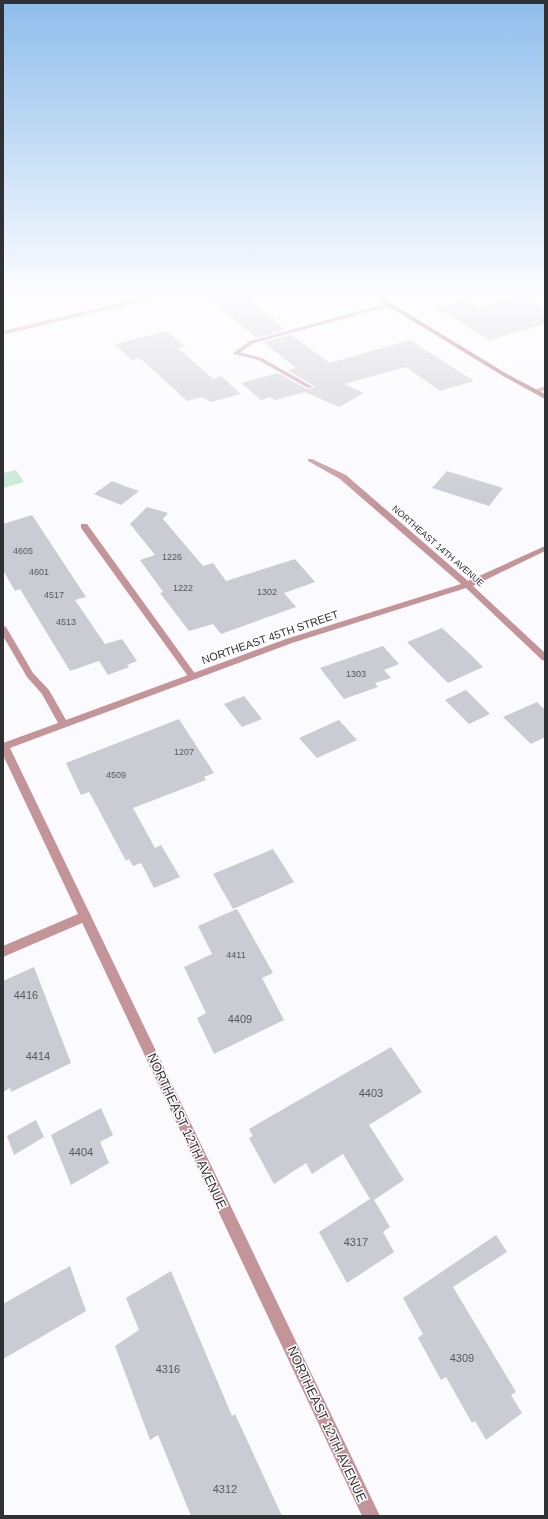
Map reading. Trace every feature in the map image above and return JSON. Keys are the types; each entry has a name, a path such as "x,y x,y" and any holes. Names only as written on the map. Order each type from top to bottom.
{"street":[{"path":"269,364 310,387"},
{"path":"486,364 545,397"},
{"path":"535,391 545,388"},
{"name":"NORTHEAST 14TH AVENUE","path":"310,460 344,477 467,585 545,658"},
{"path":"84,526 193,677"},
{"name":"NORTHEAST 45TH STREET","path":"3,747 289,641 467,585 545,548"},
{"path":"3,629 30,675 46,692 64,725"},
{"name":"NORTHEAST 12TH AVENUE","path":"3,747 371,1516"},
{"path":"3,952 85,916"}],"green space":[{"path":"16,470 24,482 3,488 3,473"}],"building":[{"path":"146,364 196,364 213,379 221,376 241,394 211,402 202,397 187,401"},
{"path":"291,364 447,364 474,381 440,391 406,367 344,384 364,393 339,407 305,392 275,400 271,397 261,400 241,383 278,373 307,389 314,388 314,386 287,370 296,368"},
{"path":"447,471 503,488 489,506 432,488"},
{"path":"112,481 139,491 121,505 94,494"},
{"path":"147,507 168,513 163,519 203,566 213,563 226,581 295,559 315,582 284,593 296,607 221,634 213,624 189,631 160,593 163,592 140,560 155,555 130,524"},
{"path":"32,515 86,597 75,600 105,644 122,639 137,661 127,665 129,667 108,675 99,661 70,671 20,589 15,591 3,570 3,524"},
{"path":"442,628 483,667 448,683 407,642"},
{"path":"383,646 399,664 384,670 391,678 375,683 378,687 344,699 320,668"},
{"path":"466,690 490,714 469,724 445,700"},
{"path":"244,696 262,719 242,727 224,704"},
{"path":"537,702 545,710 545,737 531,744 503,717"},
{"path":"179,719 214,773 204,777 206,780 133,808 155,848 161,845 180,877 154,888 141,863 133,866 129,859 126,861 89,792 81,795 66,763"},
{"path":"339,720 357,740 317,758 299,738"},
{"path":"273,849 294,882 233,909 213,874"},
{"path":"237,909 273,973 262,978 284,1020 214,1054 197,1018 206,1013 184,967 212,954 198,926"},
{"path":"34,967 71,1063 11,1092 10,1088 3,1092 3,981"},
{"path":"391,1047 422,1092 369,1125 404,1180 374,1200 390,1227 383,1232 394,1252 347,1283 319,1232 370,1199 343,1154 312,1174 306,1163 274,1184 249,1138 253,1136 249,1129"},
{"path":"101,1108 113,1135 100,1142 109,1163 71,1185 51,1135"},
{"path":"36,1120 44,1137 14,1155 7,1136"},
{"path":"496,1235 507,1252 453,1287 516,1392 511,1395 522,1413 486,1440 475,1421 472,1423 446,1377 441,1380 418,1338 423,1334 403,1298"},
{"path":"70,1266 86,1311 3,1359 3,1304"},
{"path":"171,1271 232,1416 235,1414 282,1516 191,1516 158,1435 150,1440 115,1346 139,1330 126,1298"}]}
